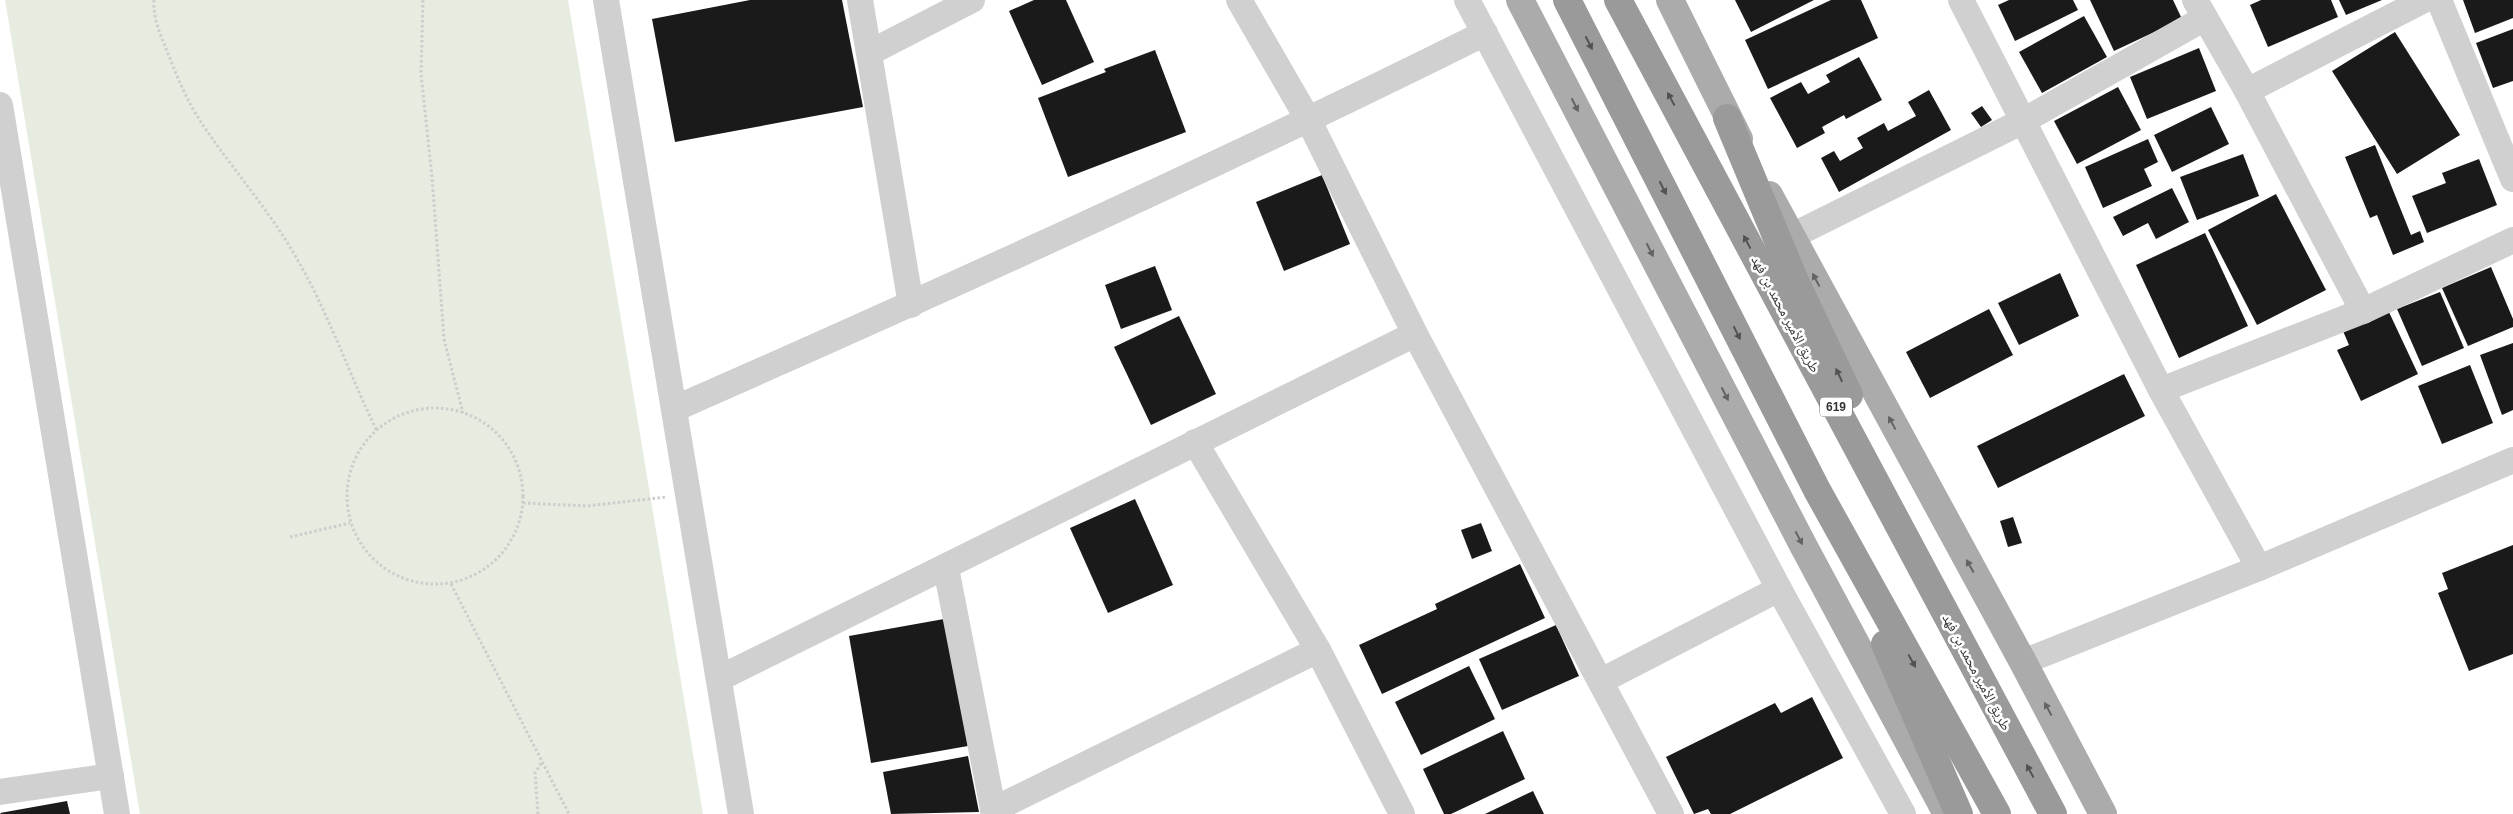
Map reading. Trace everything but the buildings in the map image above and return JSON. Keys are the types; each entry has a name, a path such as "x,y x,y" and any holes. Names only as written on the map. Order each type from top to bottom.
{"highway":[{"path":"1566,0 1817,490 1997,814"},
{"name":"طريق الأمير محمد بن فهد","path":"1618,0 2053,814"},
{"path":"1727,118 1794,279 1970,658"},
{"path":"1817,490 1959,814"}],"main road":[{"path":"1520,0 1803,545 1946,814"},
{"path":"1670,0 1727,118 2023,662 2103,814"}],"street":[{"path":"606,0 720,678 741,814"},
{"path":"860,0 911,305"},
{"path":"868,53 972,0"},
{"path":"1239,0 1309,121 1415,334 1672,814"},
{"path":"1467,0 1779,589 1903,814"},
{"path":"1962,0 2161,390 2260,568"},
{"path":"2247,91 2424,0"},
{"path":"2439,0 2513,179"},
{"path":"1792,236 2023,120 2200,9 2247,91 2363,310"},
{"path":"674,409 911,305 1309,121 1485,33"},
{"path":"0,106 10,230 117,814"},
{"path":"2161,390 2363,310 2513,240"},
{"path":"720,678 946,568 1195,442 1415,334"},
{"path":"1195,442 1318,650 1402,814"},
{"path":"2023,662 2260,568 2513,460"},
{"path":"946,568 993,812 1318,650"},
{"path":"1601,681 1779,589"},
{"path":"0,792 111,776"}],"path":[{"path":"154,0 156,23 171,62 198,118 277,224 298,260 320,302 376,431"},
{"path":"423,0 421,74 432,177 444,339 463,413"},
{"path":"445,409 463,413 490,427 512,451 522,477 523,503 517,530 499,557 473,576 451,584 425,584 394,574 368,554 350,523 346,494 348,478 361,448 376,431 397,416 413,411 445,409"},
{"path":"523,503 587,506 689,493"},
{"path":"290,537 350,523"},
{"path":"451,584 569,814"},
{"path":"538,814 535,773 542,762"}],"shaded area":[{"path":"5,0 568,0 703,814 140,814"}]}
